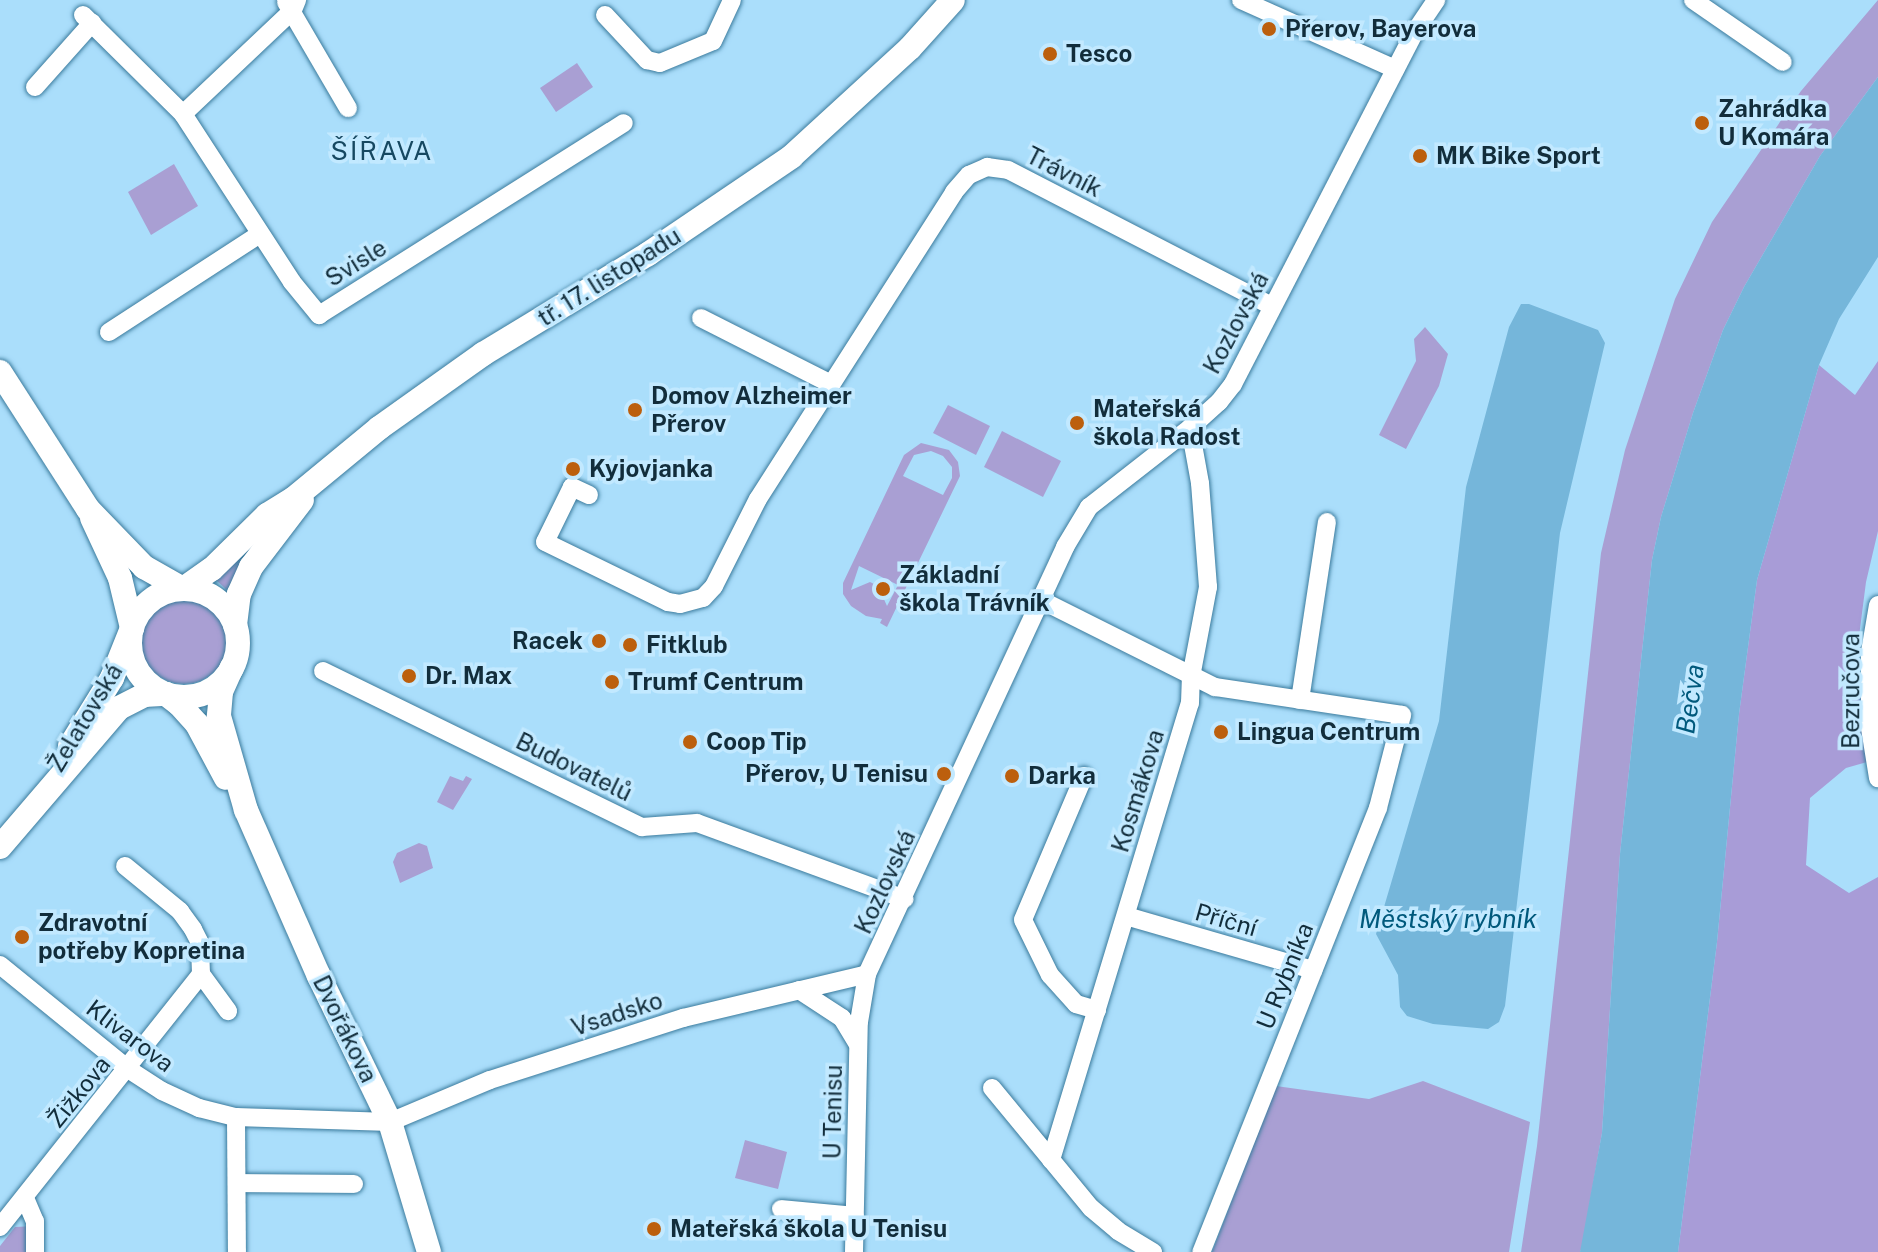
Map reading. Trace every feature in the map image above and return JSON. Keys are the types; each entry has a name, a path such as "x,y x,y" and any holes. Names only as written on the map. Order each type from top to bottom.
{"main road":[{"name":"tř. 17. listopadu","path":"881,76 908,43 936,0"},
{"name":"tř. 17. listopadu","path":"183,589 212,569 267,515 379,428 483,354 648,254 791,157 936,23 953,0"},
{"path":"0,372 88,509 120,578 132,628 134,663 147,682 166,694 199,694 218,684 232,667 238,646 235,625 216,599 183,589 144,567 127,545 88,509"},
{"name":"tř. 17. listopadu","path":"235,625 239,594 251,567 330,468"},
{"path":"132,628 151,600 183,589"},
{"name":"Želatovská","path":"33,804 112,678 132,628"},
{"name":"Dvořákova","path":"232,667 221,692 219,716 246,810"},
{"name":"Želatovská","path":"0,847 33,804 119,708 144,695 166,694"},
{"name":"Dvořákova","path":"166,694 197,724 246,810 319,976 390,1122 429,1252"}],"street":[{"path":"605,15 647,60 669,62 713,41 732,0"},
{"path":"1241,0 1395,69"},
{"name":"Kozlovská","path":"867,974 905,899 1041,600 1089,507 1190,428 1219,402 1233,384 1344,174 1395,69 1436,0"},
{"path":"1693,0 1783,62"},
{"path":"183,114 291,3 348,108"},
{"name":"Svisle","path":"35,87 87,19 183,114 260,234 319,315 624,123"},
{"name":"Trávník","path":"589,495 572,487 545,542 668,602 680,604 703,598 714,586 758,499 954,192 969,175 987,167 1008,170 1272,306"},
{"path":"109,332 260,234"},
{"path":"701,318 831,384"},
{"name":"Kosmákova","path":"1051,1160 1190,703 1191,677 1208,587 1200,483 1190,428"},
{"path":"1041,600 1215,687 1300,700 1327,522"},
{"name":"Bezručova","path":"1878,605 1870,652 1870,728 1878,778"},
{"name":"Budovatelů","path":"323,671 642,827 697,823 905,899"},
{"name":"U Rybníka","path":"1201,1252 1378,808 1402,715 1300,700"},
{"path":"1084,776 1023,920 1050,975 1070,999 1097,1010"},
{"path":"125,866 180,911 193,929 200,943 201,974 228,1011"},
{"name":"Příční","path":"1126,916 1313,970"},
{"name":"Klivarova","path":"0,965 128,1069 187,1102 236,1117 390,1122"},
{"name":"Žižkova","path":"0,1227 201,974"},
{"name":"Vsadsko","path":"390,1122 534,1066 683,1018 867,974"},
{"name":"U Tenisu","path":"854,1252 859,1046 867,974"},
{"path":"799,990 842,1018 859,1046"},
{"path":"992,1088 1091,1208 1118,1231 1153,1252"},
{"path":"236,1117 237,1252"},
{"path":"237,1183 354,1184"},
{"path":"25,1198 35,1221 35,1252"},
{"path":"781,1209 855,1216"}],"shaded area":[{"path":"1878,0 1878,77 1820,156 1744,287 1723,330 1693,413 1661,517 1652,560 1620,854 1602,1133 1582,1247 1580,1252 1521,1252 1537,1146 1601,553 1625,450 1675,299 1712,222 1801,91"},
{"path":"577,63 593,87 556,112 540,88"},
{"path":"174,164 198,206 151,235 128,192"},
{"path":"1425,327 1448,354 1439,386 1406,449 1379,435 1416,361 1414,339"},
{"path":"1878,361 1878,531 1866,582 1857,652 1867,762 1846,768 1810,798 1806,865 1849,893 1878,877 1878,1252 1678,1252 1717,942 1739,714 1757,580 1819,365 1855,395"},
{"path":"948,405 990,426 976,455 933,433"},
{"path":"1002,431 1061,461 1043,497 984,467"},
{"path":"921,443 949,450 958,462 960,476 887,627 880,623 882,619 866,616 851,606 843,594 843,583 904,455","holes":["931,451 943,456 952,467 952,478 943,495 903,476 914,455","859,566 898,585 887,606 878,586 870,582 851,590"]},
{"path":"245,549 250,553 227,590 216,580"},
{"path":"184,596 201,600 215,609 224,623 228,640 224,657 215,671 201,680 184,684 167,680 153,671 144,657 140,640 144,623 153,609 167,600"},
{"path":"450,776 463,781 466,776 472,779 453,810 437,802"},
{"path":"419,843 427,846 433,868 400,883 393,862 397,853"},
{"path":"1423,1081 1530,1122 1509,1252 1212,1252 1276,1086 1369,1099"},
{"path":"745,1140 787,1152 778,1189 735,1178"},
{"path":"35,1226 35,1252 0,1252 0,1246 15,1227"}],"water":[{"name":"Bečva","path":"1878,77 1878,257 1839,319 1819,365 1757,580 1739,714 1717,942 1678,1252 1580,1252 1602,1133 1620,854 1652,560 1661,517 1693,413 1723,330 1744,287 1820,156"},
{"name":"Městský rybník","path":"1521,304 1529,304 1598,330 1605,343 1560,533 1505,1006 1499,1022 1488,1029 1433,1024 1407,1016 1400,1007 1398,975 1376,934 1439,721 1466,487 1509,327"}],"place":[{"name":"Přerov, Bayerova","path":"1269,29"},
{"name":"Tesco","path":"1050,54"},
{"name":"Zahrádka U Komára","path":"1702,123"},
{"name":"MK Bike Sport","path":"1420,156"},
{"name":"Domov Alzheimer Přerov","path":"635,410"},
{"name":"Mateřská škola Radost","path":"1077,423"},
{"name":"Kyjovjanka","path":"573,469"},
{"name":"Základní škola Trávník","path":"883,589"},
{"name":"Racek","path":"599,641"},
{"name":"Fitklub","path":"630,645"},
{"name":"Dr. Max","path":"409,676"},
{"name":"Trumf Centrum","path":"612,682"},
{"name":"Lingua Centrum","path":"1221,732"},
{"name":"Coop Tip","path":"690,742"},
{"name":"Přerov, U Tenisu","path":"944,774"},
{"name":"Darka","path":"1012,776"},
{"name":"Zdravotní potřeby Kopretina","path":"22,937"},
{"name":"Mateřská škola U Tenisu","path":"654,1229"}],"district":[{"name":"ŠÍŘAVA","path":"382,151"}]}
